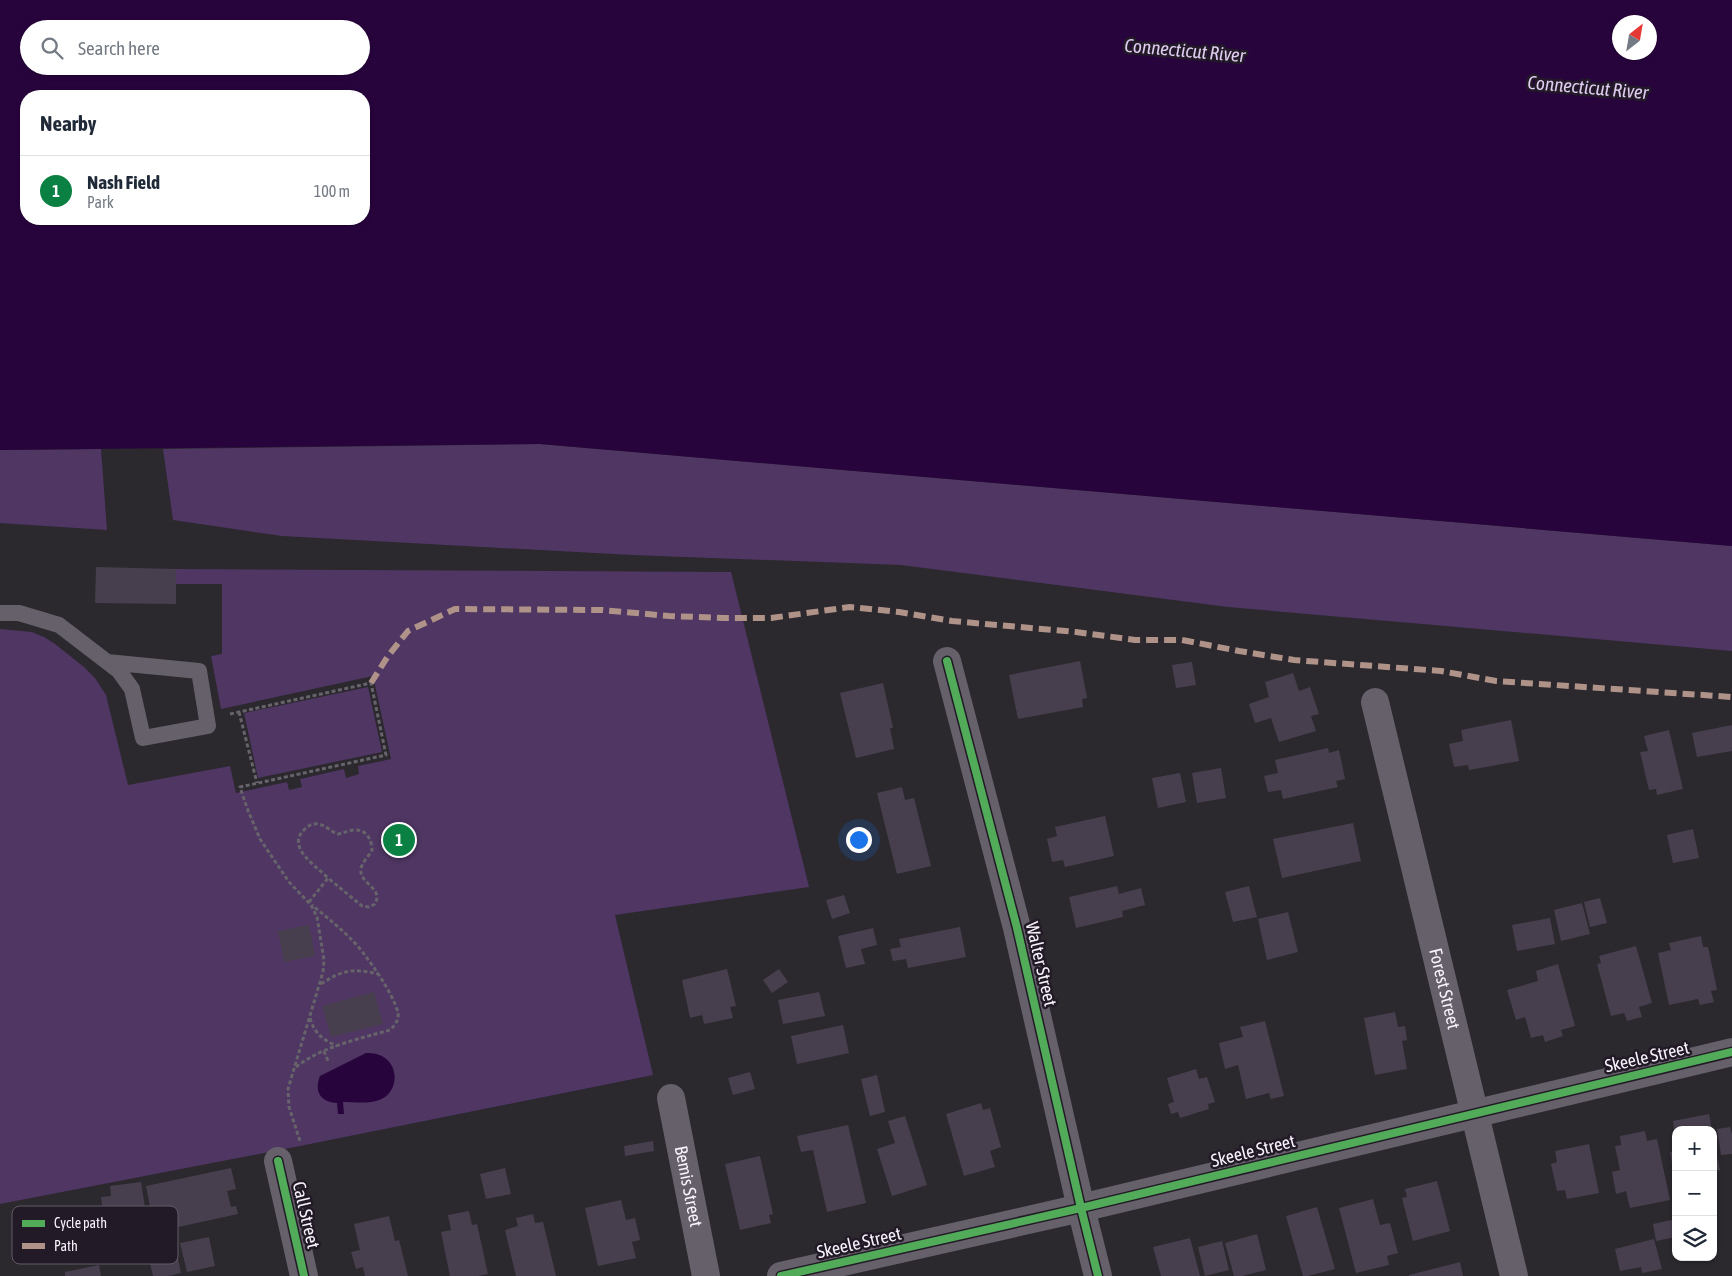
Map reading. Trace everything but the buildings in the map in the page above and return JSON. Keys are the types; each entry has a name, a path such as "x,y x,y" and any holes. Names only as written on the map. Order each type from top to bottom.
{"street":[{"name":"Walter Street","path":"947,661 1017,928 1098,1276"},
{"name":"Forest Street","path":"1375,702 1514,1276"},
{"name":"Skeele Street","path":"781,1276 1081,1208 1732,1052"},
{"name":"Bemis Street","path":"670,1098 706,1276"},
{"name":"Call Street","path":"278,1161 304,1276"}],"lane":[{"path":"0,613 18,613 59,625 107,662 119,671 132,689 144,738 208,726 199,671 107,662"}],"path":[{"path":"224,715 371,684 386,755 240,787 260,839 289,882 310,904 351,938 378,974 398,1012 397,1022 390,1030 324,1051 295,1068"},
{"path":"239,712 257,784"},
{"path":"320,824 338,834 353,830 365,833 370,840 372,850 361,871 363,878 377,893 378,896 375,904 369,907 362,906 328,878 302,852 298,843 300,833 310,825 320,824"},
{"path":"310,904 328,878"},
{"path":"300,1141 288,1098 288,1089 320,984 324,960 319,926 310,904"},
{"path":"320,984 331,977 350,970 378,974"},
{"path":"310,1018 317,1033 328,1042 338,1046"},
{"path":"324,1051 328,1061"}],"shaded area":[{"path":"540,444 1732,546 1732,651 1228,607 901,565 632,555 282,536 173,520 163,449"},
{"path":"101,449 107,530 0,523 0,450"},
{"path":"176,569 731,572 809,887 615,915 653,1075 0,1204 0,629 32,632 44,637 84,667 95,678 106,695 128,785 230,766 236,793 287,782 289,790 302,787 300,779 344,769 346,778 359,774 358,766 391,759 373,676 221,709 211,656 222,654 222,584 176,584"},
{"path":"368,687 382,752 258,778 244,713"}],"water":[{"name":"Connecticut River","path":"0,0 1732,0 1732,546 540,444 0,450"},
{"path":"366,1053 381,1056 390,1063 394,1075 393,1087 385,1097 379,1100 343,1102 344,1114 338,1114 337,1103 326,1100 318,1091 320,1076"}],"marked path":[{"path":"371,683 388,656 408,631 455,609 602,610 669,616 771,618 850,607 899,612 952,621 1076,632 1135,640 1182,640 1294,660 1441,671 1496,681 1732,697"}],"cycle path":[{"path":"947,661 1017,928 1098,1276"},
{"path":"781,1276 1081,1208 1732,1052"},
{"path":"278,1161 304,1276"}],"place":[{"name":"Nash Field","path":"399,840"}]}
